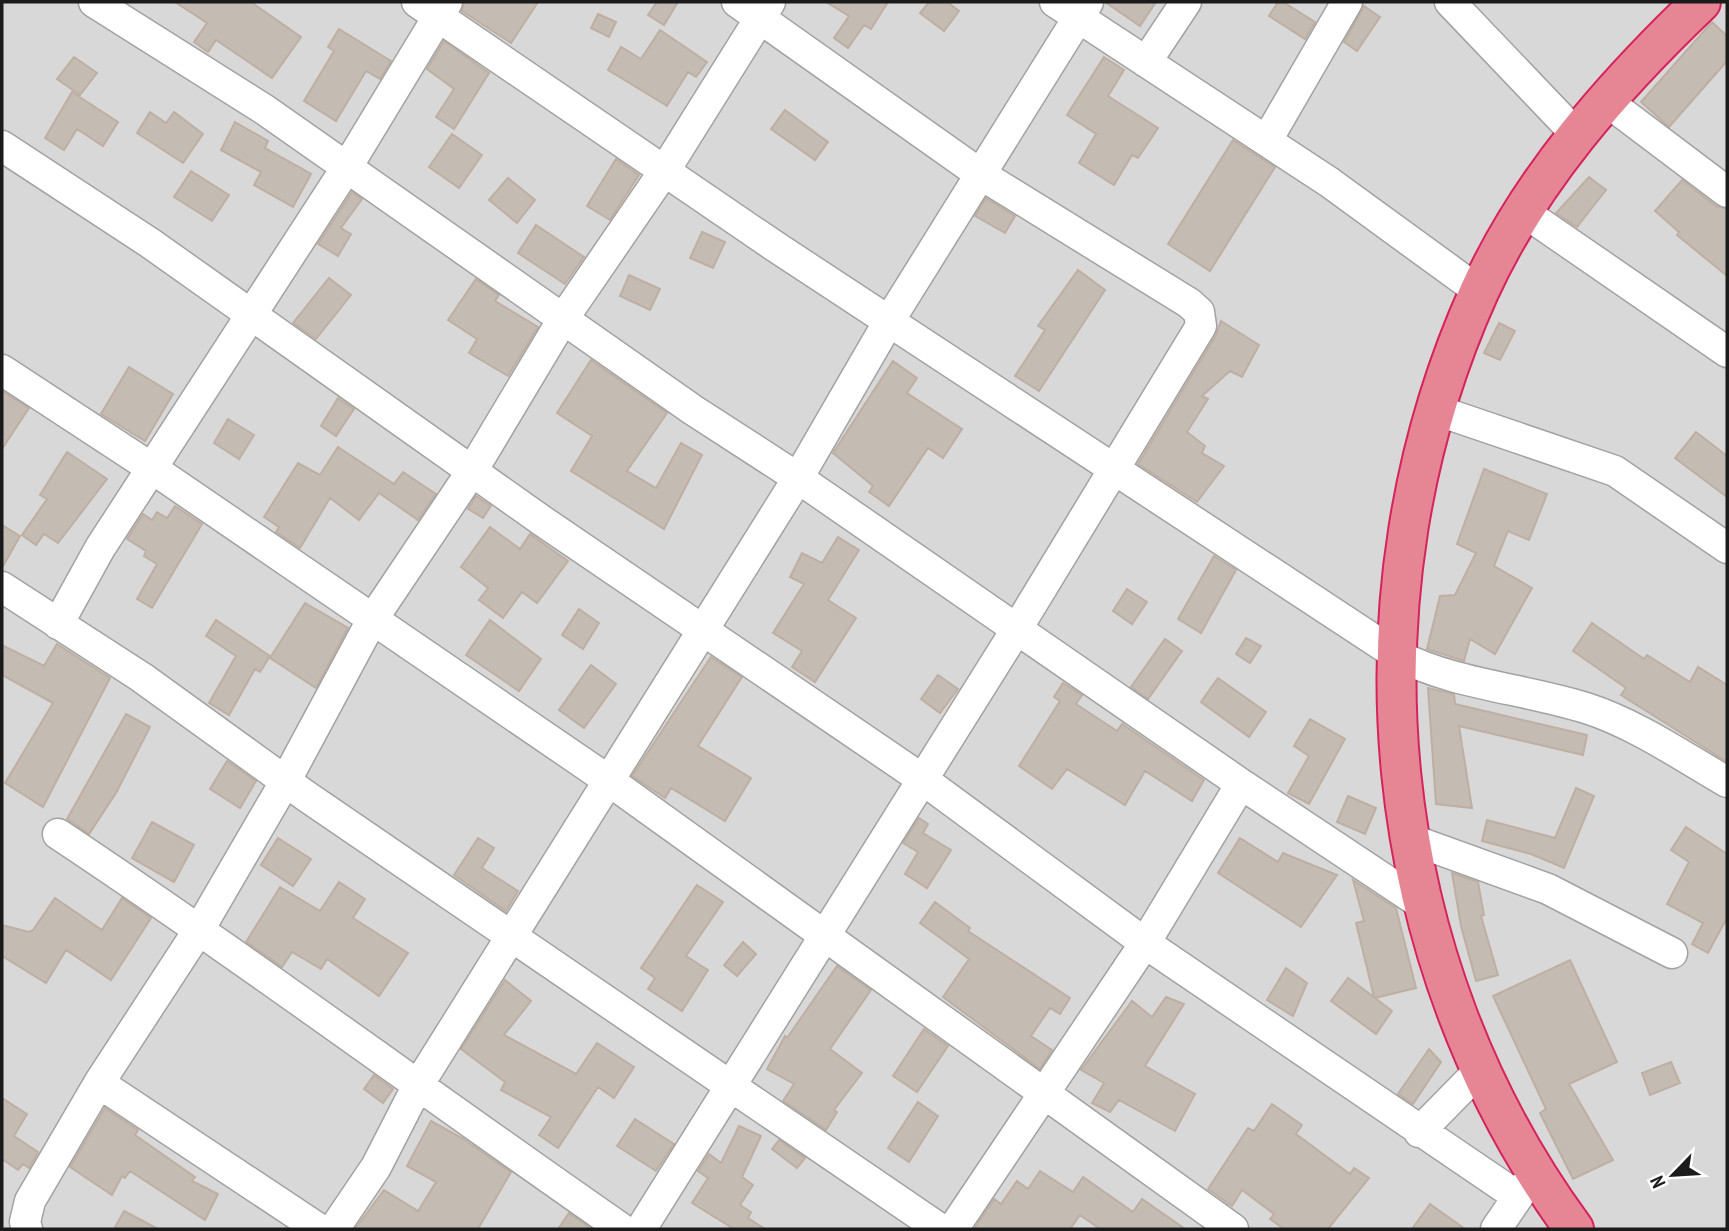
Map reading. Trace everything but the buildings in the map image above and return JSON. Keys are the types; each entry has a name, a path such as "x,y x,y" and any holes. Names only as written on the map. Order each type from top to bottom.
{"highway":[{"path":"1574,1229 1526,1185 1437,962 1423,905 1410,839 1399,740 1396,655 1406,537 1436,410 1480,292 1524,212 1577,135 1605,100 1633,67 1701,2"}],"street":[{"path":"94,2 265,110 694,410 1018,627 1241,784 1423,905"},
{"path":"1055,2 1084,10 1146,62 1267,140 1480,292"},
{"path":"1146,62 1186,2"},
{"path":"1267,140 1347,2"},
{"path":"1450,2 1577,135"},
{"path":"58,624 100,548 347,167 434,6 665,170 1396,655 1429,671 1583,708 1615,719 1727,782"},
{"path":"27,1229 25,1222 30,1201 99,1083 200,928 285,782 372,620 472,471 564,319 665,170 756,7 980,174 1199,312 1201,326 1018,627 641,1229"},
{"path":"334,1229 376,1167 417,1087 798,478 889,321 1084,10"},
{"path":"1605,100 1727,192"},
{"path":"2,146 251,314 472,471 922,779 1145,943 1419,1132 1526,1185 1496,1229"},
{"path":"1524,212 1727,352"},
{"path":"2,370 153,469 608,780 1233,1229"},
{"path":"1436,410 1615,471 1727,548"},
{"path":"2,587 141,677 285,782 731,1089 940,1229"},
{"path":"953,1229 1145,943 1241,784"},
{"path":"58,834 200,928 417,1087 622,1229"},
{"path":"1410,839 1548,889 1672,953"},
{"path":"1419,1132 1479,1071"},
{"path":"99,1083 319,1229"}],"shaded area":[{"path":"2,2 1727,2 1727,1229 2,1229"}]}
